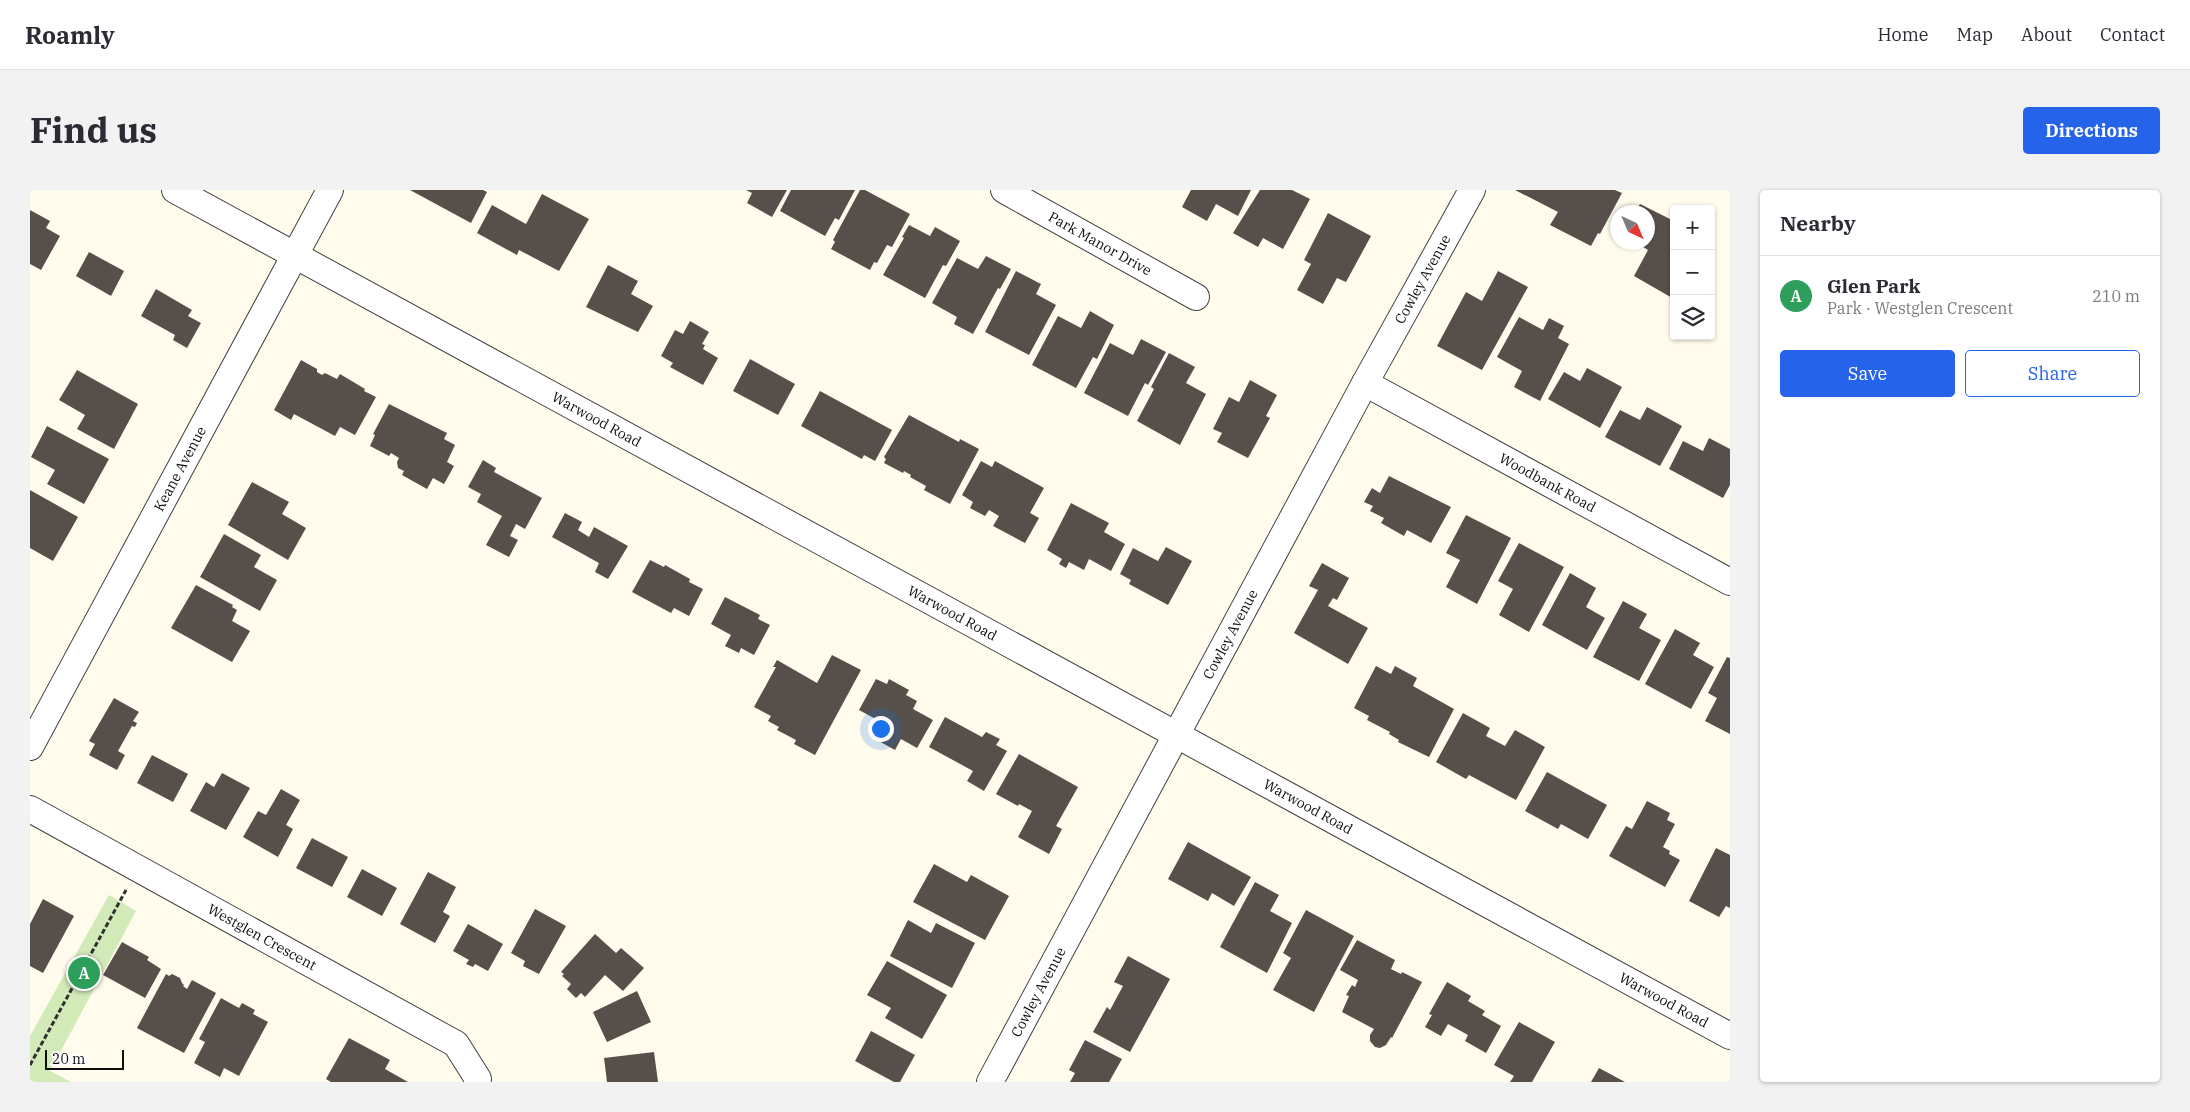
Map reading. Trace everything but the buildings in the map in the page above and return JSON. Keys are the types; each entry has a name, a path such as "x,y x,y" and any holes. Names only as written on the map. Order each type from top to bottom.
{"street":[{"name":"Warwood Road","path":"175,190 1730,1036"},
{"name":"Keane Avenue","path":"30,747 330,190"},
{"name":"Park Manor Drive","path":"1004,190 1196,297"},
{"name":"Cowley Avenue","path":"990,1082 1365,383 1472,190"},
{"name":"Woodbank Road","path":"1365,383 1730,582"},
{"name":"Westglen Crescent","path":"30,809 456,1044 478,1078 477,1082"}],"path":[{"path":"30,1065 138,868"}],"green space":[{"path":"109,895 136,911 50,1071 71,1082 30,1082 30,1036"}],"place":[{"name":"Glen Park","path":"84,973"}]}
